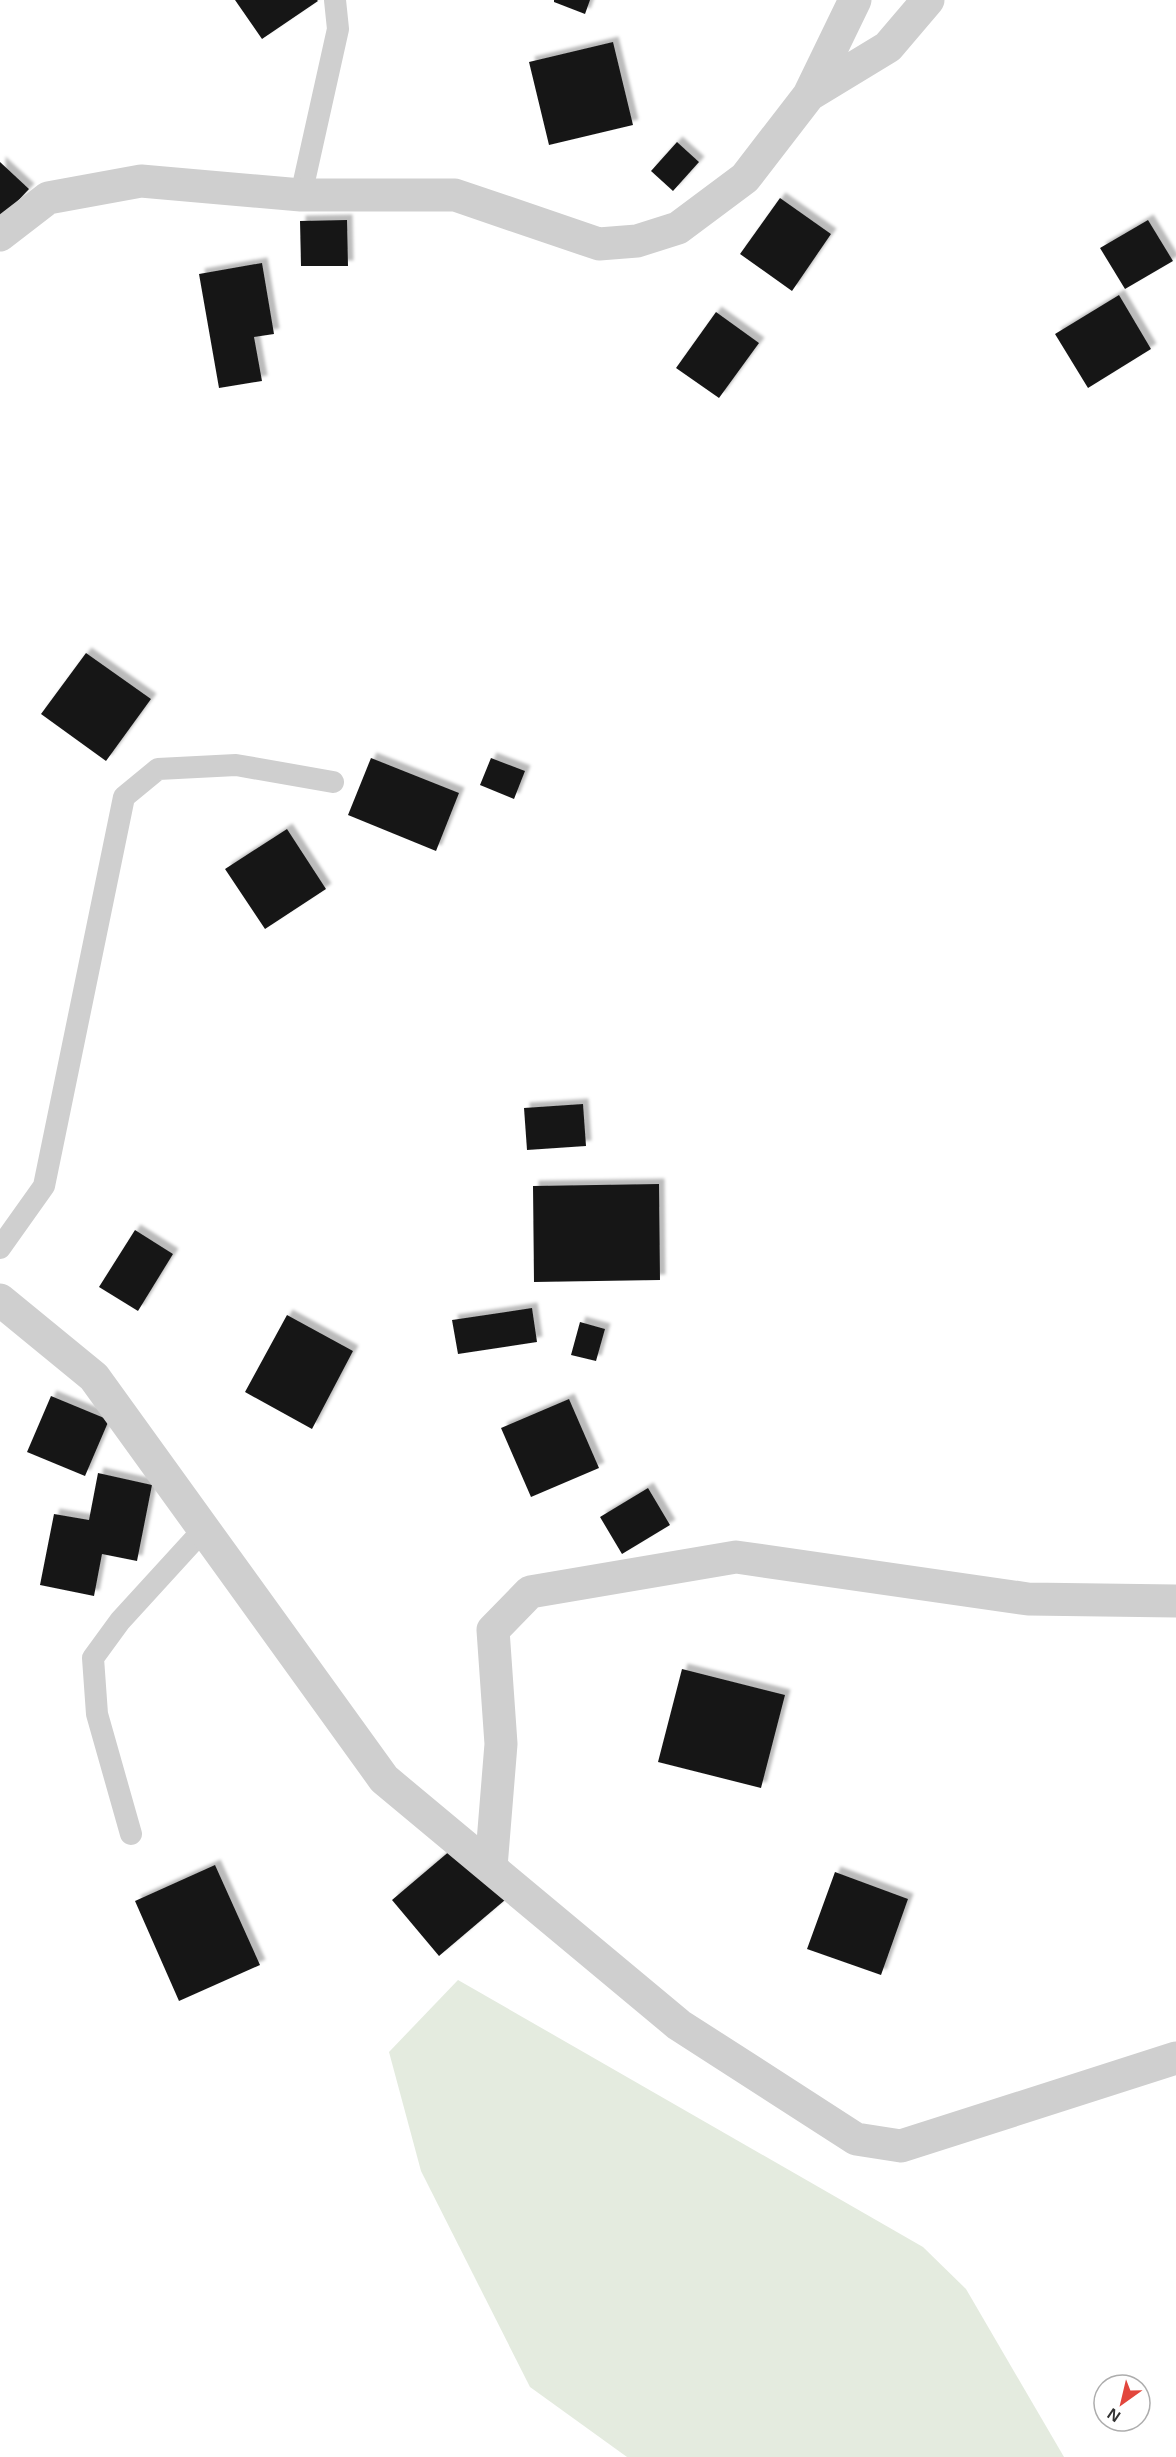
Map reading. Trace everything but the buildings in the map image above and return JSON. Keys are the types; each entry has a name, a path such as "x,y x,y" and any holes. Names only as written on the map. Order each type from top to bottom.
{"street":[{"path":"0,235 48,198 141,181 301,195 455,195 599,244 637,241 678,228 745,178 809,95 855,0"},
{"path":"809,95 888,46 928,0"},
{"path":"0,1299 94,1377 384,1779 679,2025 856,2139 901,2146 1176,2058"},
{"path":"491,1867 501,1744 493,1630 530,1592 736,1557 1028,1599 1176,1600"}],"lane":[{"path":"301,195 338,29 335,0"},
{"path":"0,1248 44,1186 124,797 158,769 236,765 333,782"},
{"path":"131,1834 97,1714 93,1658 120,1621 204,1529"}],"shaded area":[{"path":"458,1980 923,2247 966,2289 1064,2457 627,2457 530,2387 421,2171 389,2052"}]}
